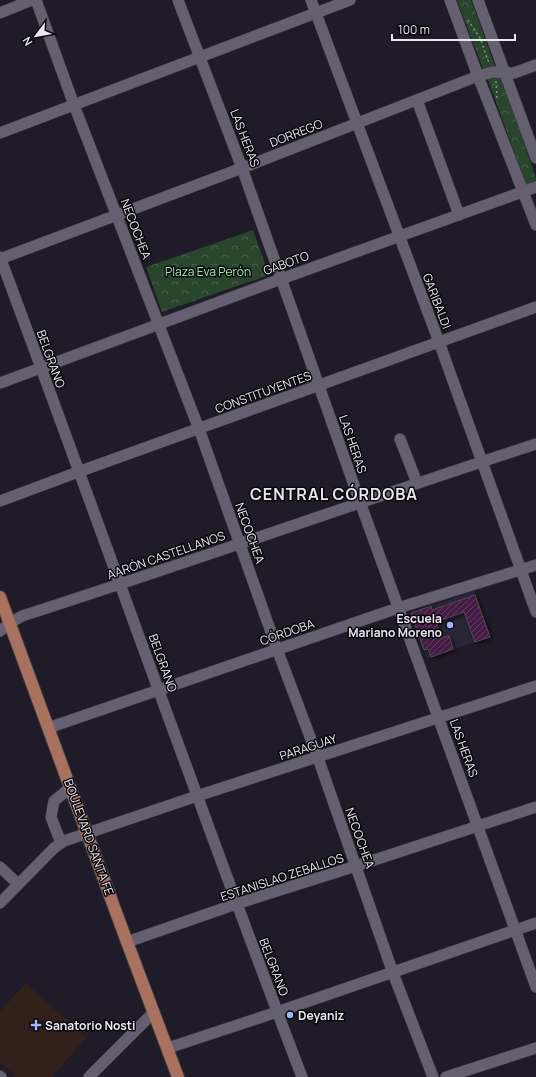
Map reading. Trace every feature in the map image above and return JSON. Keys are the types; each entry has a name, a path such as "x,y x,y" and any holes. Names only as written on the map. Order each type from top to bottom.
{"main road":[{"name":"BOULEVARD SANTA FE","path":"0,597 178,1077"}],"street":[{"path":"0,13 32,0"},
{"name":"NECOCHEA","path":"36,0 74,105 199,429 318,758 393,973 433,1077"},
{"name":"LAS HERAS","path":"178,0 242,168 398,608 536,987"},
{"name":"GARIBALDI","path":"311,0 439,342 536,612"},
{"path":"0,133 350,0"},
{"path":"450,0 522,192 535,221"},
{"path":"478,0 536,158"},
{"name":"DORREGO","path":"0,258 117,216 478,76 493,72 514,73 536,65"},
{"path":"417,100 459,215"},
{"name":"GABOTO","path":"0,383 281,278 536,187"},
{"name":"BELGRANO","path":"0,258 78,472 121,584 236,904 302,1077"},
{"name":"CONSTITUYENTES","path":"0,501 536,307"},
{"path":"400,439 417,483"},
{"name":"AARÓN CASTELLANOS","path":"0,631 22,616 536,444"},
{"name":"CÓRDOBA","path":"48,728 398,608 536,565"},
{"name":"PARAGUAY","path":"0,903 54,848 61,843 198,796 536,686"},
{"path":"61,843 51,817 54,801 70,788"},
{"name":"ESTANISLAO ZEBALLOS","path":"127,942 236,904 536,807"},
{"path":"0,867 18,884"},
{"path":"168,1048 536,924"},
{"path":"89,1077 154,1012"},
{"path":"446,1077 536,1048"}],"path":[{"path":"466,17 480,38 493,72 497,84 497,99"}],"shaded area":[{"name":"Escuela Mariano Moreno","path":"474,591 490,637 427,658 411,613"},
{"name":"Sanatorio Nosti","path":"26,983 86,1038 52,1077 16,1077 0,1062 0,1011"}],"green space":[{"path":"457,0 471,0 495,66 483,69"},
{"path":"499,71 536,178 536,185 527,187 487,77"},
{"name":"Plaza Eva Perón","path":"253,230 269,275 162,312 146,267"}],"building":[{"name":"Escuela Mariano Moreno","path":"475,595 490,637 475,642 464,612 436,622 441,638 449,636 453,649 431,657 428,649 424,650 411,613 431,606 432,610"}],"place":[{"name":"Escuela Mariano Moreno","path":"450,625"},
{"name":"Deyaniz","path":"290,1015"},
{"name":"Sanatorio Nosti","path":"36,1025"}],"district":[{"name":"CENTRAL CÓRDOBA","path":"334,494"}]}
